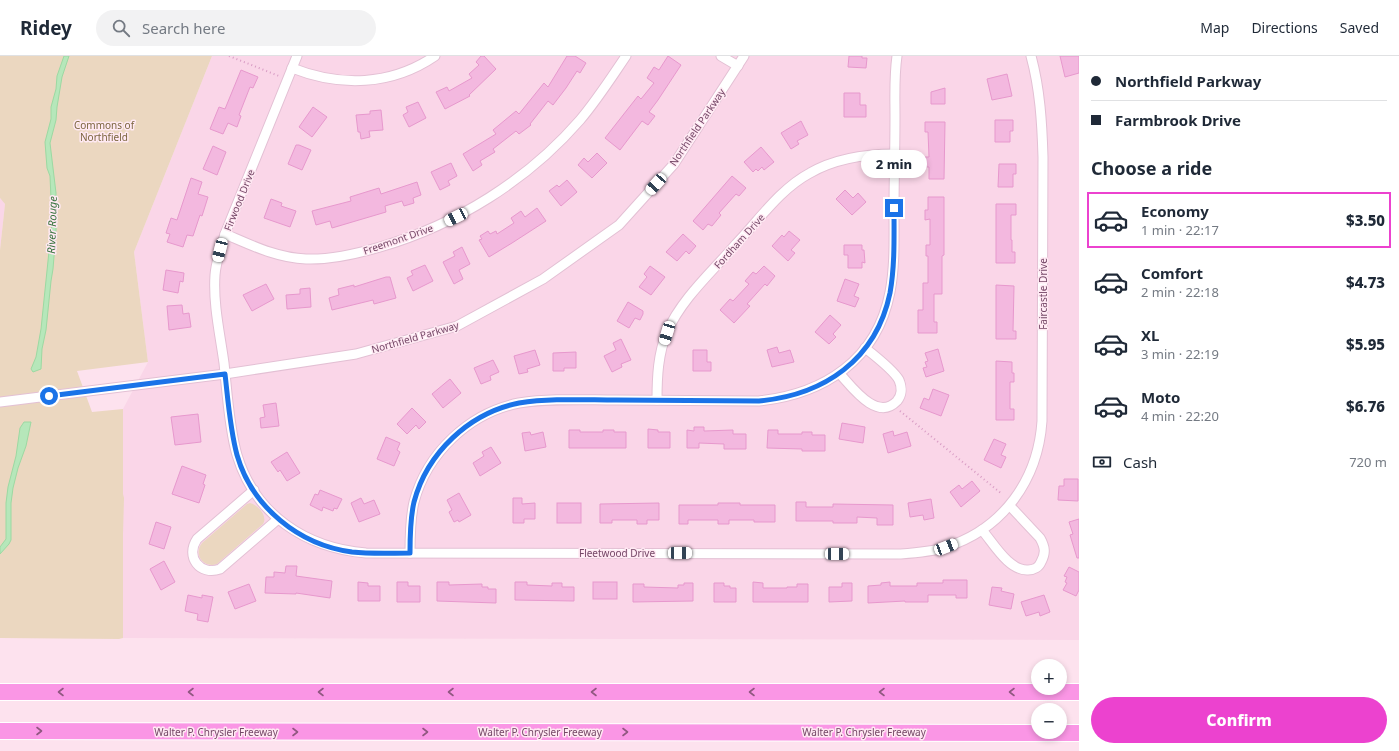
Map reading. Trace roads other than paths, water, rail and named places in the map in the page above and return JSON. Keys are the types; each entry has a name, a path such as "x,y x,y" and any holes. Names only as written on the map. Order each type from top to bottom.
{"highway":[{"path":"0,692 1079,692"},
{"name":"Walter P. Chrysler Freeway","path":"0,731 1079,733"}],"street":[{"name":"Firwood Drive","path":"225,374 216,300 215,276 220,250 296,56"},
{"path":"292,68 326,78 350,81 379,80 411,69 435,56"},
{"name":"Freemont Drive","path":"225,234 280,255 306,259 324,259 388,244 439,225 470,209 508,184 550,149 579,120 596,99 626,56"},
{"path":"721,56 738,66"},
{"name":"Northfield Parkway","path":"0,402 225,374 356,354 457,326 543,279 619,225 674,164 744,56"},
{"path":"410,553 411,516 414,502 424,477 441,450 453,437 466,427 500,409 530,402 560,400 759,401 774,399 800,393 813,388 840,374 857,358 878,328 885,311 890,292 894,234 895,83 897,56"},
{"name":"Faircastle Drive","path":"996,519 1010,506 1024,484 1034,463 1041,436 1042,144 1038,91 1031,56"},
{"name":"Fordham Drive","path":"657,400 657,374 659,362 667,333 675,317 695,290 777,199 798,180 809,173 830,164 864,155 894,154"},
{"path":"840,374 859,394 874,406 886,407 896,402 901,392 898,380 865,348"},
{"name":"Fleetwood Drive","path":"225,374 237,454 242,469 254,490 262,502 278,519 308,539 336,549 366,553 900,554 918,553 946,547 964,540 982,530 996,519"},
{"path":"254,490 197,540 193,551 194,559 198,566 211,571 220,569 278,519"},
{"path":"982,530 1004,556 1018,569 1032,570 1039,566 1045,550 1043,544 1040,538 1010,506"}],"water":[{"name":"River Rouge","path":"64,56 69,56 62,77 56,120 50,143 56,193 56,232 53,269 46,330 42,349 41,369 33,372 31,369 36,357 41,329 52,222 50,176 47,168 45,142 51,119 51,107 56,89 57,76"},
{"path":"24,422 31,422 26,446 13,488 11,503 11,540 0,554 0,547 6,539 6,503 8,487 16,456 20,428"}],"park label":[{"name":"Commons of Northfield","path":"104,130"}]}
